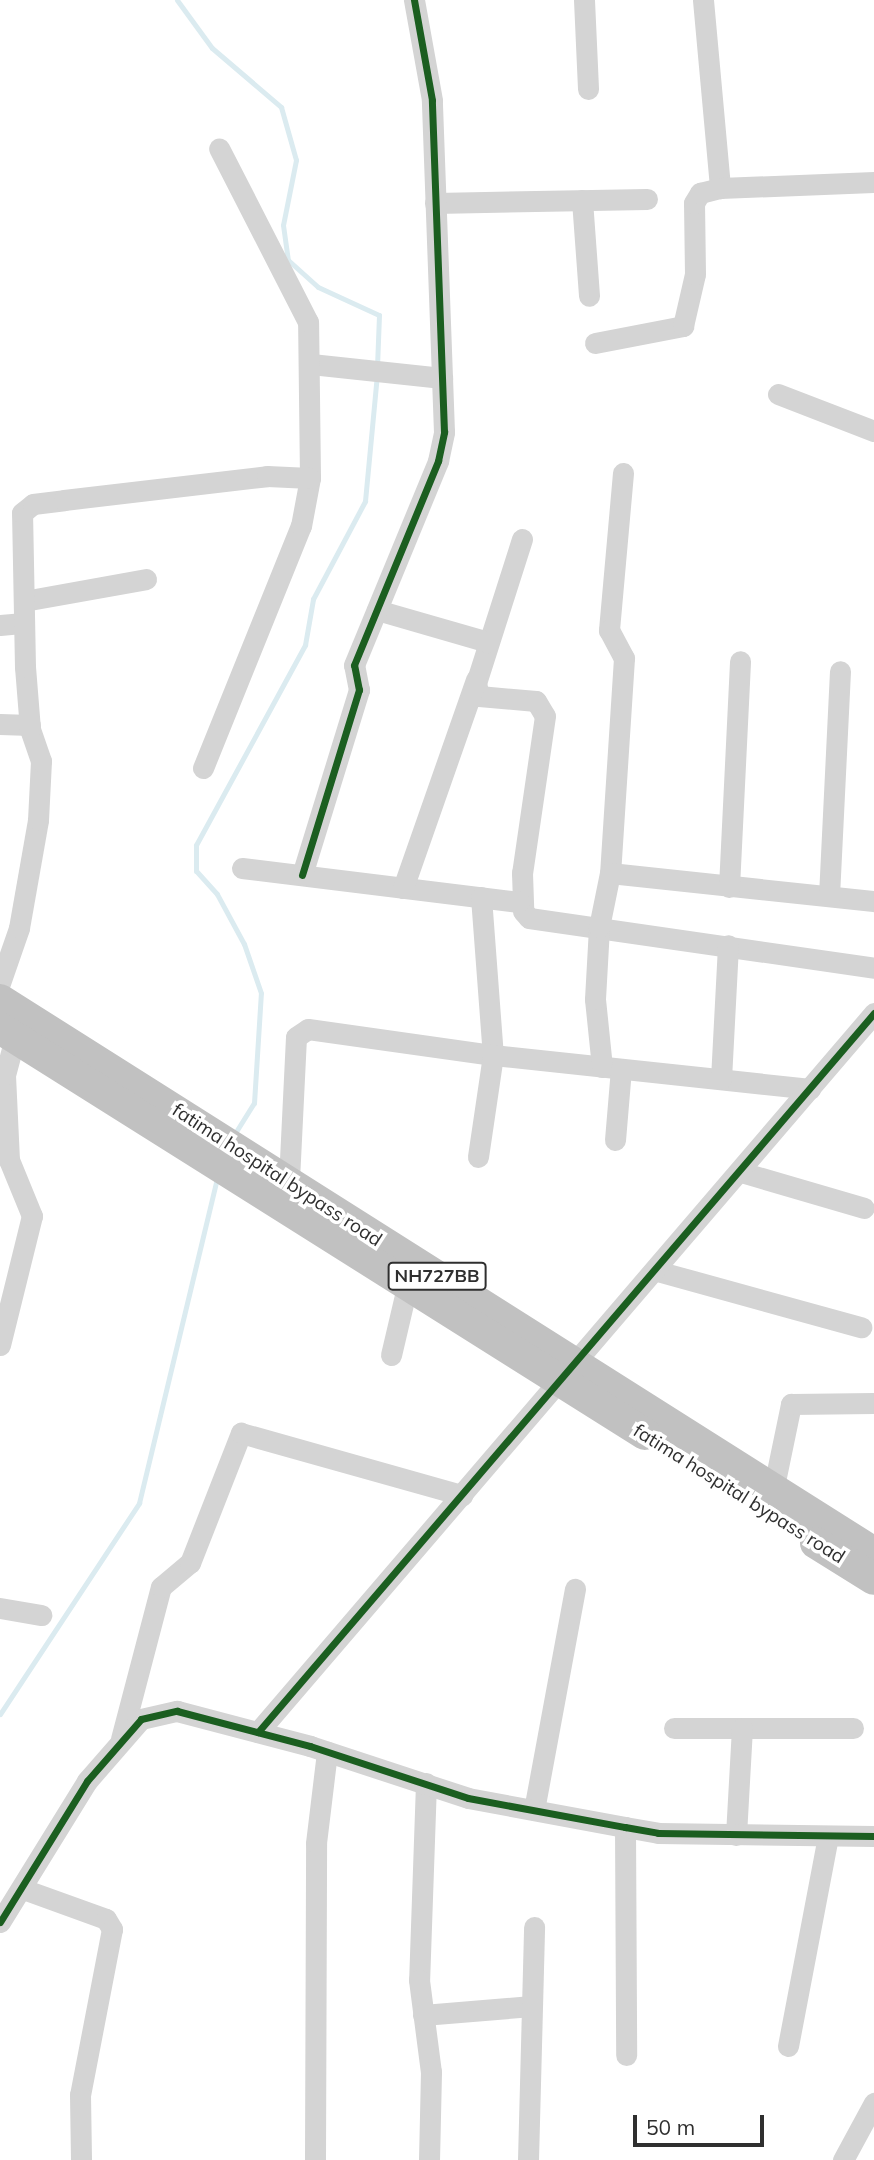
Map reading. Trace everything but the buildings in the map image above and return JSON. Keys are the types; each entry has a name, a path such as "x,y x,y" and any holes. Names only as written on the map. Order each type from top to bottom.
{"highway":[{"name":"fatima hospital bypass road","path":"0,1000 289,1180 407,1287 568,1372 874,1579"},
{"name":"fatima hospital bypass road","path":"8,1033 356,1240 568,1372 874,1553"}],"street":[{"path":"302,875 359,690 354,665 438,461 446,410 442,377 428,56 414,0"},
{"path":"584,0 588,89"},
{"path":"703,0 720,188"},
{"path":"203,768 301,526 310,478 311,364 302,306 219,148"},
{"path":"595,343 683,326 695,274 694,203 701,193 720,188 874,182"},
{"path":"582,200 589,296"},
{"path":"435,203 647,200"},
{"path":"311,364 442,377"},
{"path":"778,394 874,430"},
{"path":"615,1140 611,1068 595,999 599,927 610,873 624,658 609,630 623,473"},
{"path":"0,983 19,928 38,820 41,761 30,725 23,601 22,513 33,504 267,476 310,478"},
{"path":"403,888 522,539"},
{"path":"23,601 146,579"},
{"path":"377,610 488,642"},
{"path":"0,625 24,623"},
{"path":"729,887 740,662"},
{"path":"829,896 841,671"},
{"path":"477,674 479,696 536,701 546,722 519,902 529,918 874,968"},
{"path":"0,724 30,725"},
{"path":"242,868 519,902"},
{"path":"610,873 874,901"},
{"path":"478,1157 493,1055 481,897"},
{"path":"721,1079 728,946"},
{"path":"258,1732 657,1271 874,1013"},
{"path":"289,1180 300,1030 493,1055 810,1089"},
{"path":"0,1345 32,1216 9,1160 5,1075 8,1033"},
{"path":"741,1171 863,1208"},
{"path":"657,1271 861,1327"},
{"path":"391,1355 407,1287"},
{"path":"773,1491 791,1404 874,1403"},
{"path":"119,1745 161,1587 190,1563 242,1433 462,1495"},
{"path":"534,1810 575,1589"},
{"path":"0,1608 41,1615"},
{"path":"0,1922 88,1781 141,1719 177,1711 258,1732 426,1783 534,1810 625,1827 736,1835 828,1838 874,1836"},
{"path":"674,1728 853,1728"},
{"path":"736,1835 743,1728"},
{"path":"314,2160 316,1843 327,1752"},
{"path":"426,1783 419,1980 431,2072 429,2160"},
{"path":"625,1827 626,2055"},
{"path":"788,2046 828,1838"},
{"path":"23,1889 106,1919 113,1929 80,2095 80,2160"},
{"path":"528,2160 534,1927"},
{"path":"423,2015 532,2006"},
{"path":"843,2160 874,2103"}],"waterway":[{"path":"177,0 212,48 281,107 296,160 283,225 288,260 318,287 379,315 377,366"},
{"path":"237,1130 254,1103 261,993 244,944 217,894 196,871 196,845 305,645 313,599 365,501 377,375"},
{"path":"0,1714 139,1503 217,1178"}],"cycle path":[{"path":"302,875 359,690 354,665 438,461 444,432 432,100 414,0"},
{"path":"258,1732 874,1013"},
{"path":"0,1922 87,1781 141,1719 177,1711 310,1746 468,1798 658,1833 874,1836"}]}
